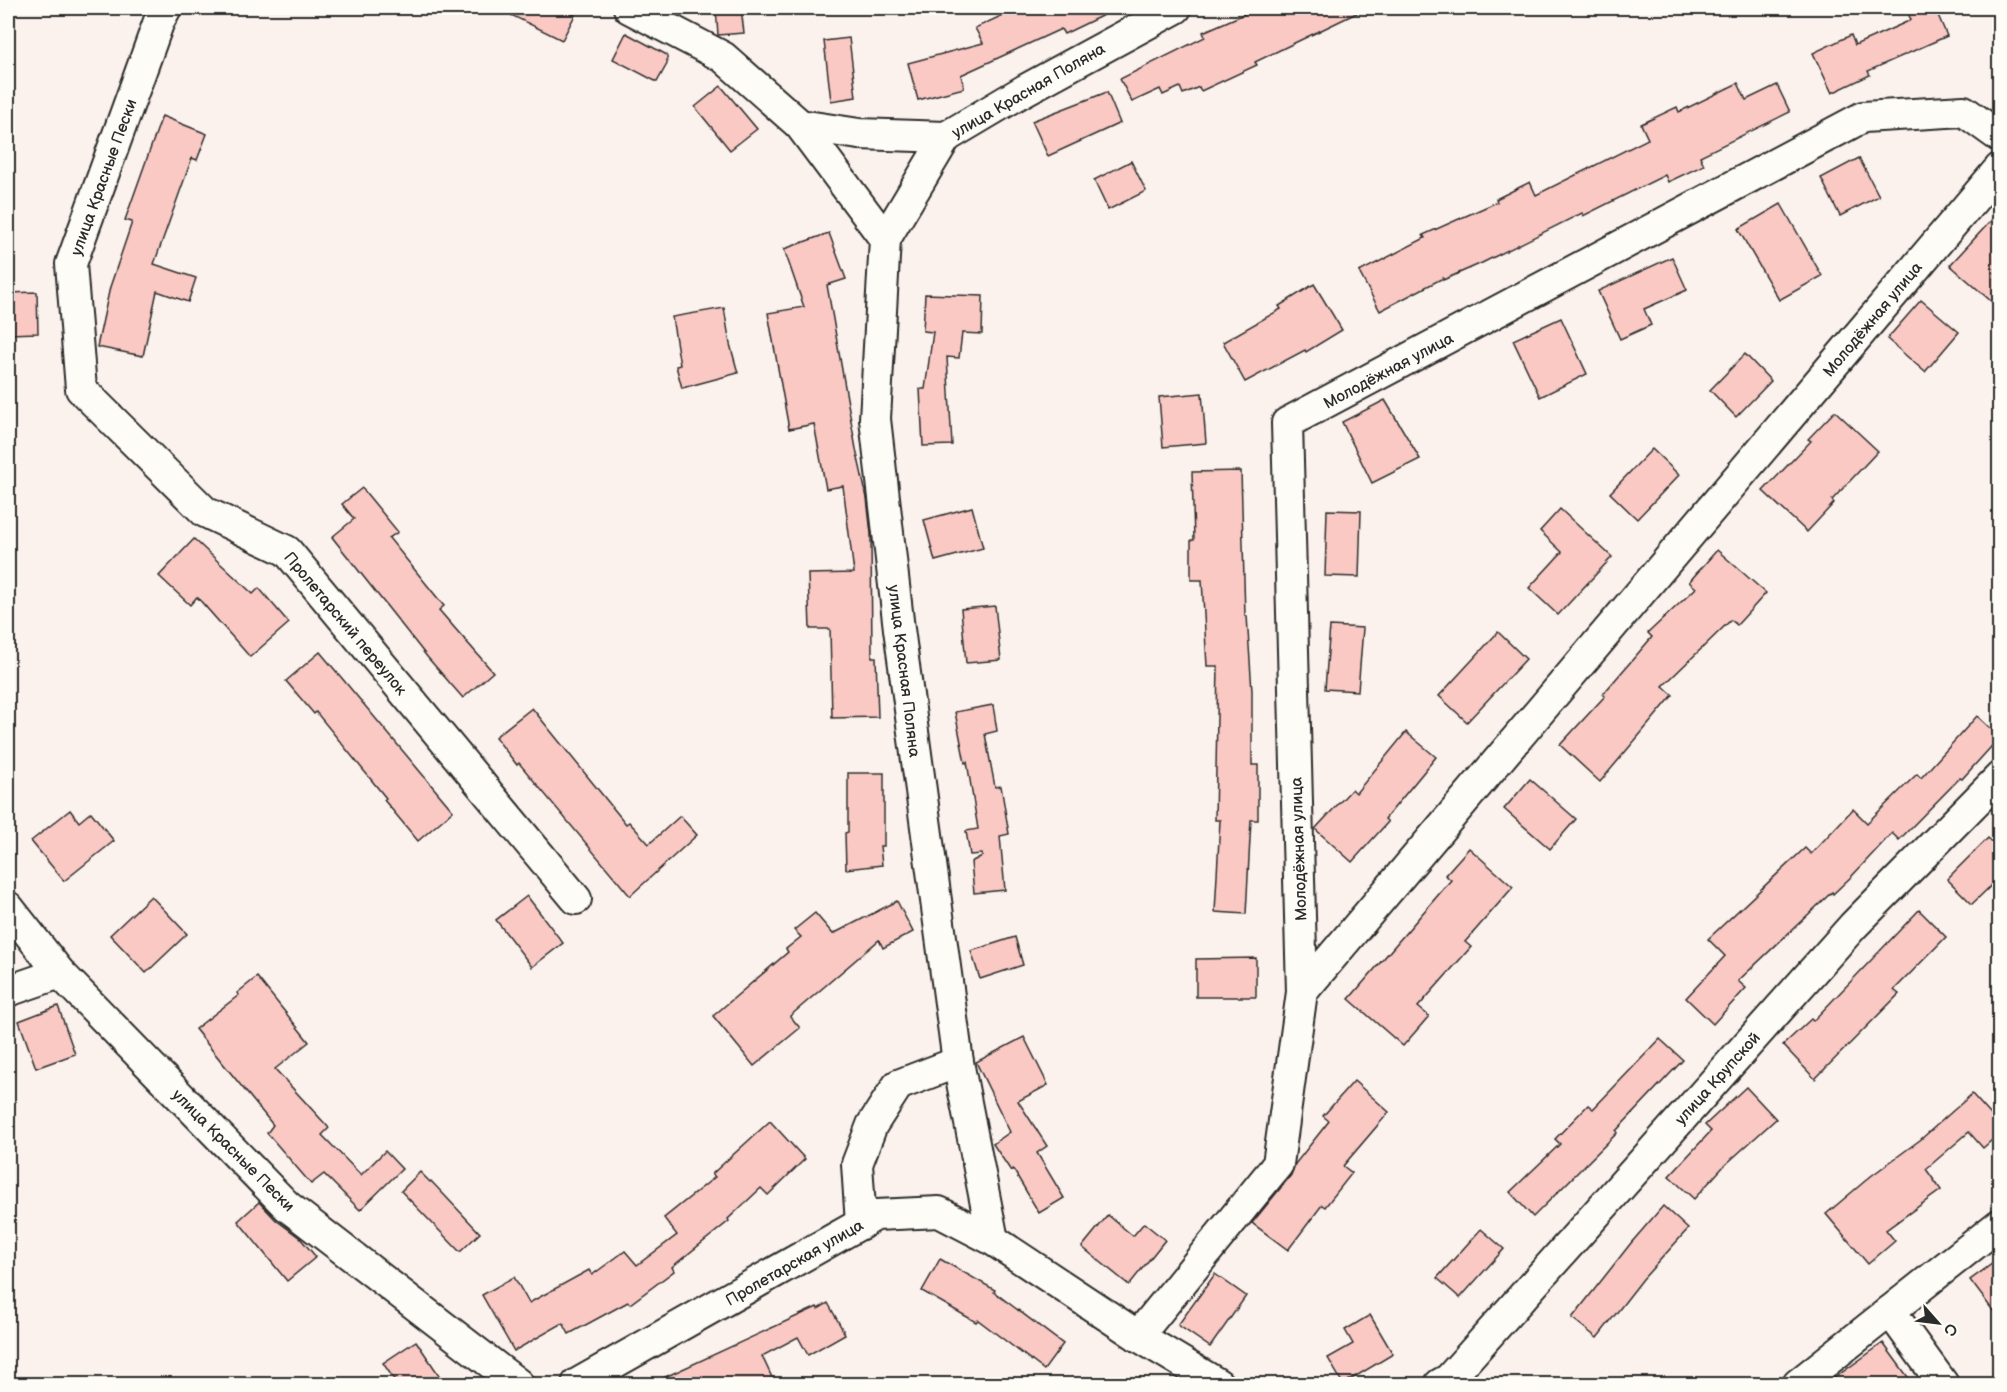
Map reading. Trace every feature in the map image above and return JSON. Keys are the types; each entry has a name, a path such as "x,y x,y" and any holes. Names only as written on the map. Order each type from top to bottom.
{"street":[{"name":"улица Красные Пески","path":"81,389 71,264 159,21 166,8"},
{"path":"629,8 723,57 800,125 885,239 946,137"},
{"name":"улица Красная Поляна","path":"800,125 859,134 946,137 1025,90 1176,8"},
{"name":"Молодёжная улица","path":"1138,1336 1278,1164 1302,992 1287,423 1863,117 1964,111 2000,137"},
{"name":"Молодёжная улица","path":"1302,992 2000,168"},
{"name":"улица Красная Поляна","path":"885,239 875,419 900,641 958,1062 993,1240"},
{"name":"Пролетарский переулок","path":"81,389 205,512 287,551 576,899"},
{"name":"улица Крупской","path":"1440,1384 1449,1379 1853,926 2000,777"},
{"name":"улица Красные Пески","path":"8,907 60,973 286,1206 518,1384"},
{"path":"8,991 60,973"},
{"path":"861,1224 857,1164 872,1125 898,1085 958,1062"},
{"name":"Пролетарская улица","path":"577,1384 876,1215 939,1212 993,1240 1138,1336 1218,1384"},
{"path":"1798,1384 2000,1224"},
{"path":"1890,1311 1943,1384"}],"building":[{"path":"497,8 561,8 575,15 562,40"},
{"path":"716,8 741,8 744,33 718,35"},
{"path":"1018,8 1118,8 1064,34 1061,29 961,75 964,88 918,100 908,63 983,43 975,28"},
{"path":"1258,8 1367,8 1201,91 1199,87 1183,94 1180,87 1163,95 1160,89 1132,102 1120,79 1205,37 1203,32"},
{"path":"1906,8 1935,8 1947,36 1868,71 1870,75 1832,93 1813,53 1851,35 1855,45 1911,20"},
{"path":"626,33 667,55 667,64 657,82 613,59"},
{"path":"849,38 856,97 831,101 824,41"},
{"path":"1738,83 1746,100 1777,85 1790,112 1700,156 1704,165 1668,182 1665,175 1482,263 1443,280 1443,278 1380,311 1359,272 1425,238 1423,235 1497,202 1496,199 1530,182 1536,195 1648,139 1641,124 1677,107 1679,112"},
{"path":"721,86 757,129 730,150 695,107"},
{"path":"1107,92 1120,123 1048,156 1032,121"},
{"path":"162,116 207,134 197,160 192,158 154,264 196,278 188,302 157,291 143,356 97,347 110,287 132,222 125,220"},
{"path":"1859,158 1879,196 1840,216 1821,178"},
{"path":"1131,161 1146,191 1108,210 1094,180"},
{"path":"1781,204 1822,276 1779,300 1738,229"},
{"path":"2000,211 2000,309 1950,265"},
{"path":"829,233 846,279 827,285 867,498 871,534 872,657 876,657 878,717 832,718 830,629 810,629 808,574 854,573 843,486 826,489 814,424 789,429 768,313 804,307 784,249"},
{"path":"1672,257 1687,290 1644,309 1651,325 1620,339 1598,291"},
{"path":"1314,284 1342,330 1306,352 1305,350 1245,382 1223,342 1281,309 1279,306"},
{"path":"37,292 38,333 8,334 8,293"},
{"path":"925,294 983,296 982,334 962,333 959,358 947,357 952,445 923,446 920,389 925,389 933,332 923,331"},
{"path":"1921,300 1959,332 1925,372 1887,339"},
{"path":"724,308 738,373 682,388 676,366 680,365 672,317"},
{"path":"1561,318 1587,374 1540,397 1513,340"},
{"path":"1745,354 1771,381 1736,417 1710,390"},
{"path":"1202,393 1206,443 1163,447 1159,397"},
{"path":"1385,400 1420,459 1372,483 1342,422"},
{"path":"1835,411 1878,451 1832,500 1834,503 1807,532 1763,491 1811,441 1808,439"},
{"path":"1652,449 1679,475 1637,519 1610,493"},
{"path":"1241,471 1245,616 1247,616 1252,691 1252,765 1258,765 1258,820 1251,820 1246,914 1215,912 1220,820 1215,820 1218,666 1207,666 1202,580 1191,580 1191,540 1194,540 1192,472"},
{"path":"362,488 398,532 389,538 444,606 439,610 493,672 463,698 428,658 332,537 354,519 342,504"},
{"path":"972,507 983,548 935,561 924,520"},
{"path":"1560,509 1612,557 1558,615 1529,588 1562,552 1540,531"},
{"path":"1327,510 1361,511 1359,577 1325,576"},
{"path":"194,539 253,594 259,588 289,623 250,657 197,597 190,605 159,576"},
{"path":"1717,550 1766,593 1737,625 1731,620 1663,686 1673,695 1600,782 1560,745 1605,696 1603,694 1652,637 1648,633 1696,588 1689,582"},
{"path":"995,606 1001,660 966,663 961,609"},
{"path":"1330,626 1363,628 1358,691 1325,689"},
{"path":"1498,632 1526,659 1467,722 1439,696"},
{"path":"320,652 453,811 418,841 316,712 314,714 286,681"},
{"path":"993,705 997,731 985,734 995,787 1001,786 1009,834 1000,836 1005,890 974,893 971,862 982,854 970,855 966,831 978,829 967,762 965,763 955,712"},
{"path":"532,708 626,824 629,822 649,844 680,816 697,835 630,896 495,737"},
{"path":"1977,716 2000,737 1962,779 1960,778 1899,840 1892,833 1852,876 1738,981 1746,988 1713,1024 1686,998 1725,956 1708,939 1805,848 1811,854 1853,809 1867,823 1917,774 1921,778"},
{"path":"1406,732 1436,757 1385,819 1388,822 1352,862 1315,829 1352,789 1356,793"},
{"path":"848,773 884,773 884,846 880,846 882,865 846,869"},
{"path":"1530,779 1576,819 1550,849 1504,809"},
{"path":"70,810 79,822 91,812 114,841 64,881 31,841"},
{"path":"1988,838 2000,850 2000,877 1972,904 1947,879"},
{"path":"1469,848 1513,887 1465,942 1471,947 1418,1007 1429,1016 1403,1046 1349,999 1451,880 1445,875"},
{"path":"151,896 187,934 146,973 110,935"},
{"path":"527,896 563,943 532,967 496,920"},
{"path":"897,901 913,932 883,948 879,940 790,1016 800,1028 754,1066 713,1016 788,952 786,949 801,937 794,930 815,913 833,934"},
{"path":"1919,910 1946,937 1894,990 1899,994 1815,1079 1783,1045 1811,1019 1813,1021"},
{"path":"1015,937 1023,965 980,979 971,951"},
{"path":"1256,958 1256,997 1196,997 1196,959"},
{"path":"257,977 309,1042 275,1069 329,1128 322,1135 361,1175 385,1151 402,1169 360,1210 324,1174 311,1184 267,1133 273,1125 195,1029 239,995 237,993"},
{"path":"58,1006 75,1054 36,1068 19,1021"},
{"path":"1024,1037 1048,1085 1018,1101 1047,1146 1037,1153 1064,1198 1039,1213 1013,1169 1011,1171 993,1144 1010,1132 976,1062"},
{"path":"1660,1039 1683,1060 1616,1131 1617,1133 1533,1217 1510,1192 1560,1144 1555,1139 1588,1105 1593,1109"},
{"path":"1354,1081 1389,1112 1343,1166 1352,1173 1325,1207 1322,1205 1288,1250 1252,1223 1291,1175 1295,1164 1329,1121 1323,1116"},
{"path":"1746,1087 1776,1119 1724,1166 1694,1199 1669,1176 1711,1131 1705,1125"},
{"path":"1972,1094 2000,1125 2000,1133 1983,1148 1969,1132 1926,1169 1941,1190 1886,1230 1895,1241 1868,1264 1826,1214 1871,1176 1920,1140"},
{"path":"770,1121 805,1159 768,1195 761,1188 728,1219 729,1221 672,1267 674,1271 630,1304 628,1302 569,1334 563,1323 514,1351 482,1295 514,1277 529,1303 589,1270 592,1275 625,1251 637,1265 677,1235 664,1218 715,1177 712,1174"},
{"path":"420,1172 480,1233 460,1252 401,1191"},
{"path":"259,1202 276,1220 300,1238 316,1257 287,1281 238,1221"},
{"path":"1663,1206 1688,1229 1643,1279 1597,1338 1572,1318"},
{"path":"1108,1215 1133,1236 1144,1223 1165,1240 1129,1285 1082,1247"},
{"path":"1481,1229 1504,1249 1460,1298 1437,1278"},
{"path":"2000,1258 2000,1320 1970,1280"},
{"path":"940,1259 995,1290 994,1292 1063,1344 1044,1370 978,1320 976,1322 922,1291"},
{"path":"1215,1274 1246,1296 1210,1347 1178,1325"},
{"path":"828,1303 845,1334 808,1355 798,1337 762,1356 775,1384 650,1384 817,1307 818,1309"},
{"path":"1370,1315 1393,1354 1343,1384 1328,1358 1353,1344 1345,1330"},
{"path":"416,1341 445,1384 397,1384 383,1363"},
{"path":"1883,1343 1913,1384 1826,1384"}]}
